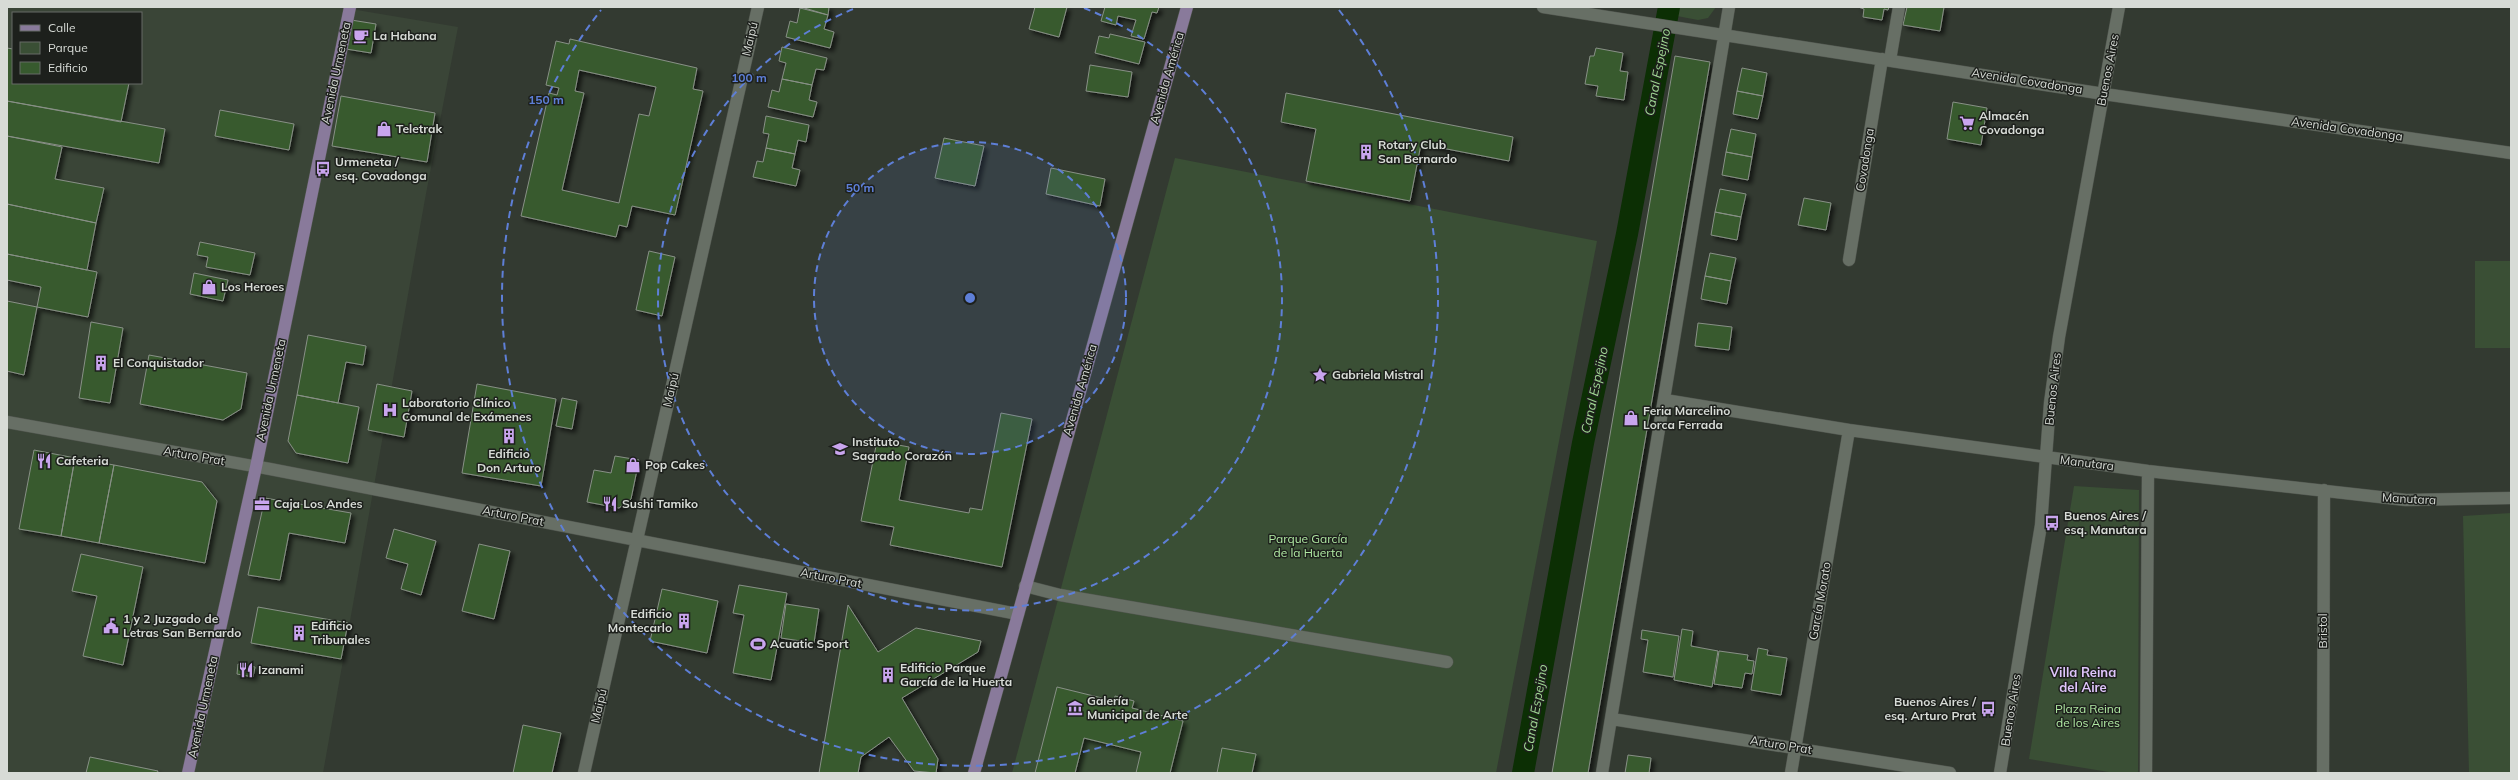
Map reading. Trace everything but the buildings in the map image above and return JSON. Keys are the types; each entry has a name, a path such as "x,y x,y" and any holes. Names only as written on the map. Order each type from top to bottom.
{"main road":[{"name":"Avenida Urmeneta","path":"188,773 256,467 350,7"},
{"name":"Avenida América","path":"974,773 1187,7"}],"street":[{"name":"Maipú","path":"584,773 758,7"},
{"name":"Avenida Covadonga","path":"1543,7 1680,27 2104,94 2511,153"},
{"path":"1602,773 1729,7"},
{"name":"Covadonga","path":"1849,260 1886,59 1898,7"},
{"name":"Buenos Aires","path":"2000,773 2035,567 2059,336 2119,7"},
{"name":"Manutara","path":"1665,400 1849,430 2148,471 2414,500 2511,498"},
{"name":"Arturo Prat","path":"7,422 256,467 1018,614"},
{"name":"García Morato","path":"1791,773 1849,430"},
{"path":"2146,773 2148,471"},
{"name":"Bristol","path":"2323,773 2324,490"},
{"path":"1025,586 1066,596 1447,662"},
{"name":"Arturo Prat","path":"1612,719 1950,773"}],"shaded area":[{"path":"7,7 339,7 458,27 425,199 323,773 7,773"}],"green space":[{"path":"1678,7 1716,7 1708,18 1698,20 1677,16"},
{"name":"Parque García de la Huerta","path":"1175,158 1597,241 1496,773 1012,773"},
{"path":"2475,261 2511,261 2511,348 2475,348"},
{"name":"Plaza Reina de los Aires","path":"2074,486 2139,490 2138,773 2115,773 2029,759"},
{"path":"2511,513 2511,773 2469,773 2463,516"}],"waterway":[{"name":"Canal Espejino","path":"1523,773 1583,443 1627,234 1669,7"}],"place":[{"name":"La Habana","path":"361,36"},
{"name":"Almacén Covadonga","path":"1967,123"},
{"name":"Teletrak","path":"384,129"},
{"name":"Rotary Club San Bernardo","path":"1366,152"},
{"name":"Urmeneta / esq. Covadonga","path":"323,169"},
{"name":"Los Heroes","path":"209,287"},
{"name":"El Conquistador","path":"101,363"},
{"name":"Gabriela Mistral","path":"1320,375"},
{"name":"Laboratorio Clínico Comunal de Exámenes","path":"390,410"},
{"name":"Feria Marcelino Lorca Ferrada","path":"1631,418"},
{"name":"Edificio Don Arturo","path":"509,436"},
{"name":"Instituto Sagrado Corazón","path":"840,449"},
{"name":"Cafeteria","path":"44,461"},
{"name":"Pop Cakes","path":"633,465"},
{"name":"Caja Los Andes","path":"262,504"},
{"name":"Sushi Tamiko","path":"610,504"},
{"name":"Buenos Aires / esq. Manutara","path":"2052,523"},
{"name":"Edificio Montecarlo","path":"684,621"},
{"name":"1 y 2 Juzgado de Letras San Bernardo","path":"111,626"},
{"name":"Edificio Tribunales","path":"299,633"},
{"name":"Acuatic Sport","path":"758,644"},
{"name":"Izanami","path":"246,670"},
{"name":"Edificio Parque García de la Huerta","path":"888,675"},
{"name":"Galería Municipal de Arte","path":"1075,708"},
{"name":"Buenos Aires / esq. Arturo Prat","path":"1988,709"}],"district":[{"name":"Villa Reina del Aire","path":"2083,680"}]}
